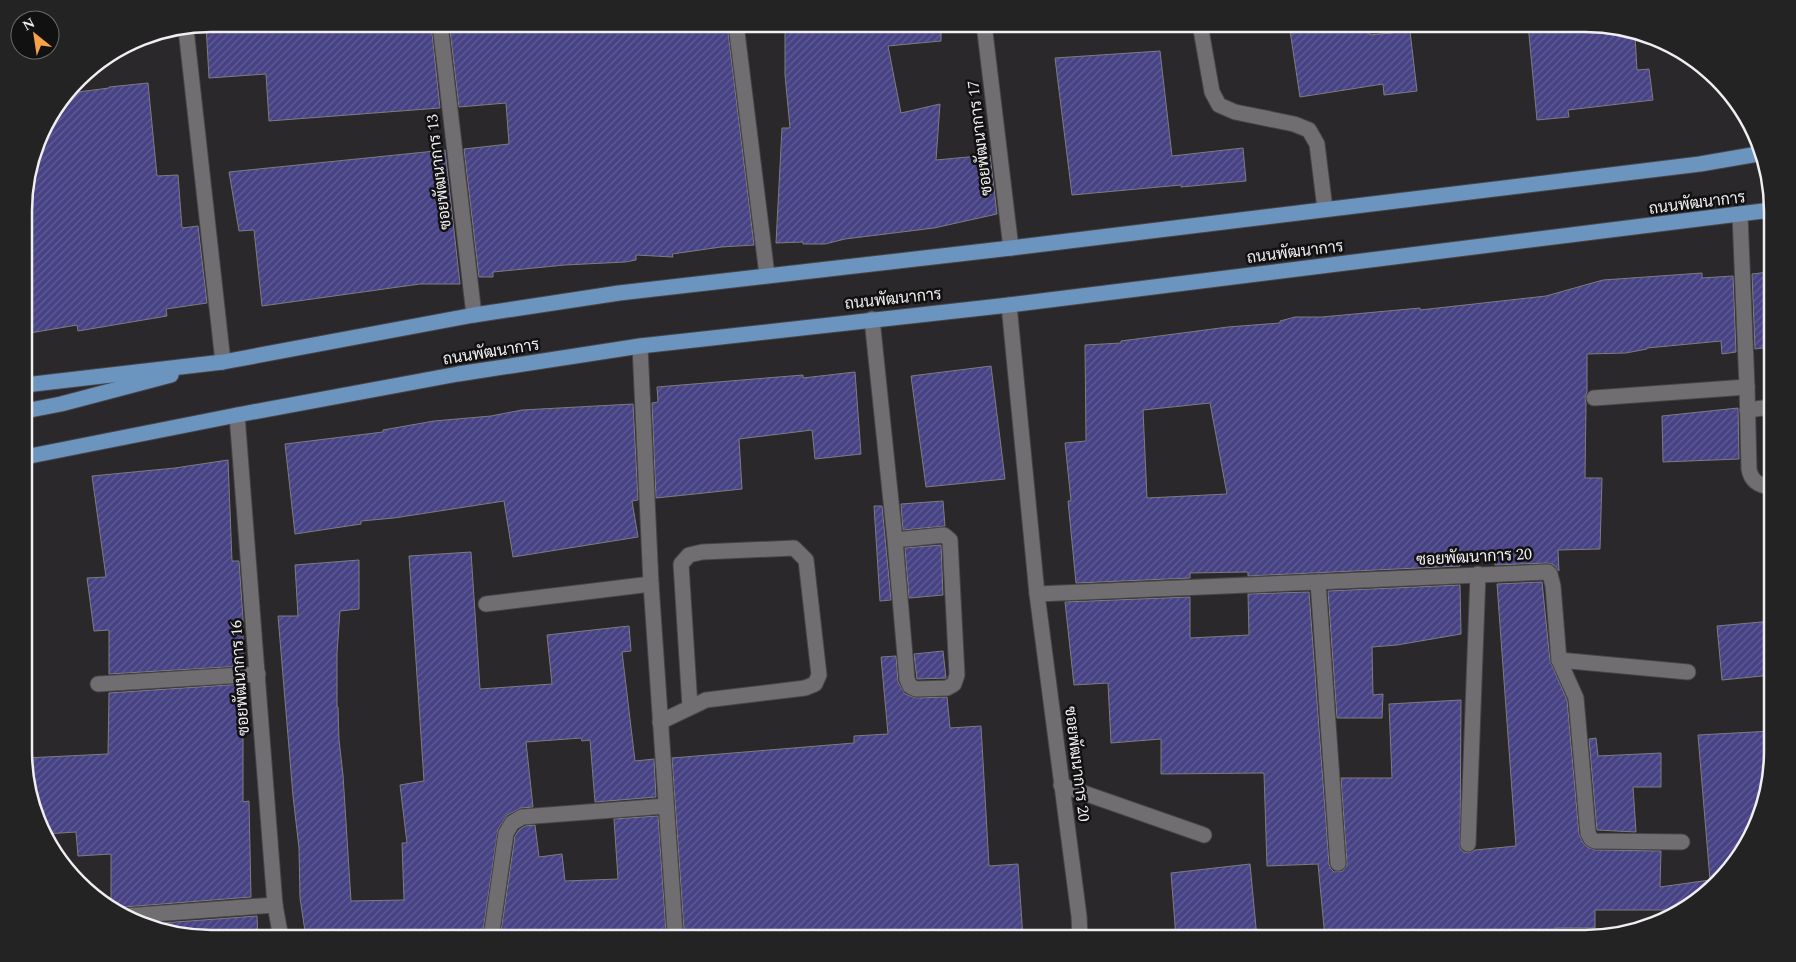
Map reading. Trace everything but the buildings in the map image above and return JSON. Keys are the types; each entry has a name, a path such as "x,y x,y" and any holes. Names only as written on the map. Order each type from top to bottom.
{"main road":[{"path":"32,384 223,362 474,316 619,293 1011,248 1700,164 1754,155"},
{"name":"ถนนพัฒนาการ","path":"32,456 458,374 640,346 1009,305 1764,211"},
{"path":"32,410 61,404 223,362"}],"street":[{"name":"ซอยพัฒนาการ 13","path":"441,32 474,316"},
{"path":"737,32 767,275"},
{"name":"ซอยพัฒนาการ 17","path":"985,32 1011,248"},
{"path":"1201,32 1212,92 1219,105 1234,112 1294,124 1309,130 1317,144 1325,209"},
{"path":"187,34 223,362"},
{"path":"1740,215 1750,476 1764,485"},
{"name":"ซอยพัฒนาการ 20","path":"1009,305 1037,594 1080,930"},
{"path":"872,319 895,540 907,679 910,686 916,688 948,688 954,684 957,674 950,540 944,535 895,540"},
{"path":"640,346 651,584 675,930"},
{"path":"1594,398 1747,387"},
{"path":"1747,410 1764,408"},
{"name":"ซอยพัฒนาการ 16","path":"237,415 275,905 280,930"},
{"path":"660,722 706,700 805,688 815,684 819,675 806,560 794,548 702,552 689,555 681,564 690,707"},
{"name":"ซอยพัฒนาการ 20","path":"1037,594 1478,574 1538,572 1550,574 1554,586 1559,660 1576,698 1588,833 1591,839 1595,841 1682,842"},
{"path":"1468,844 1478,574"},
{"path":"1318,582 1338,863"},
{"path":"486,604 651,584"},
{"path":"1559,660 1688,672"},
{"path":"98,684 258,674"},
{"path":"1061,784 1204,835"},
{"path":"493,930 506,834 512,824 522,817 666,806"},
{"path":"141,915 275,905"}]}
